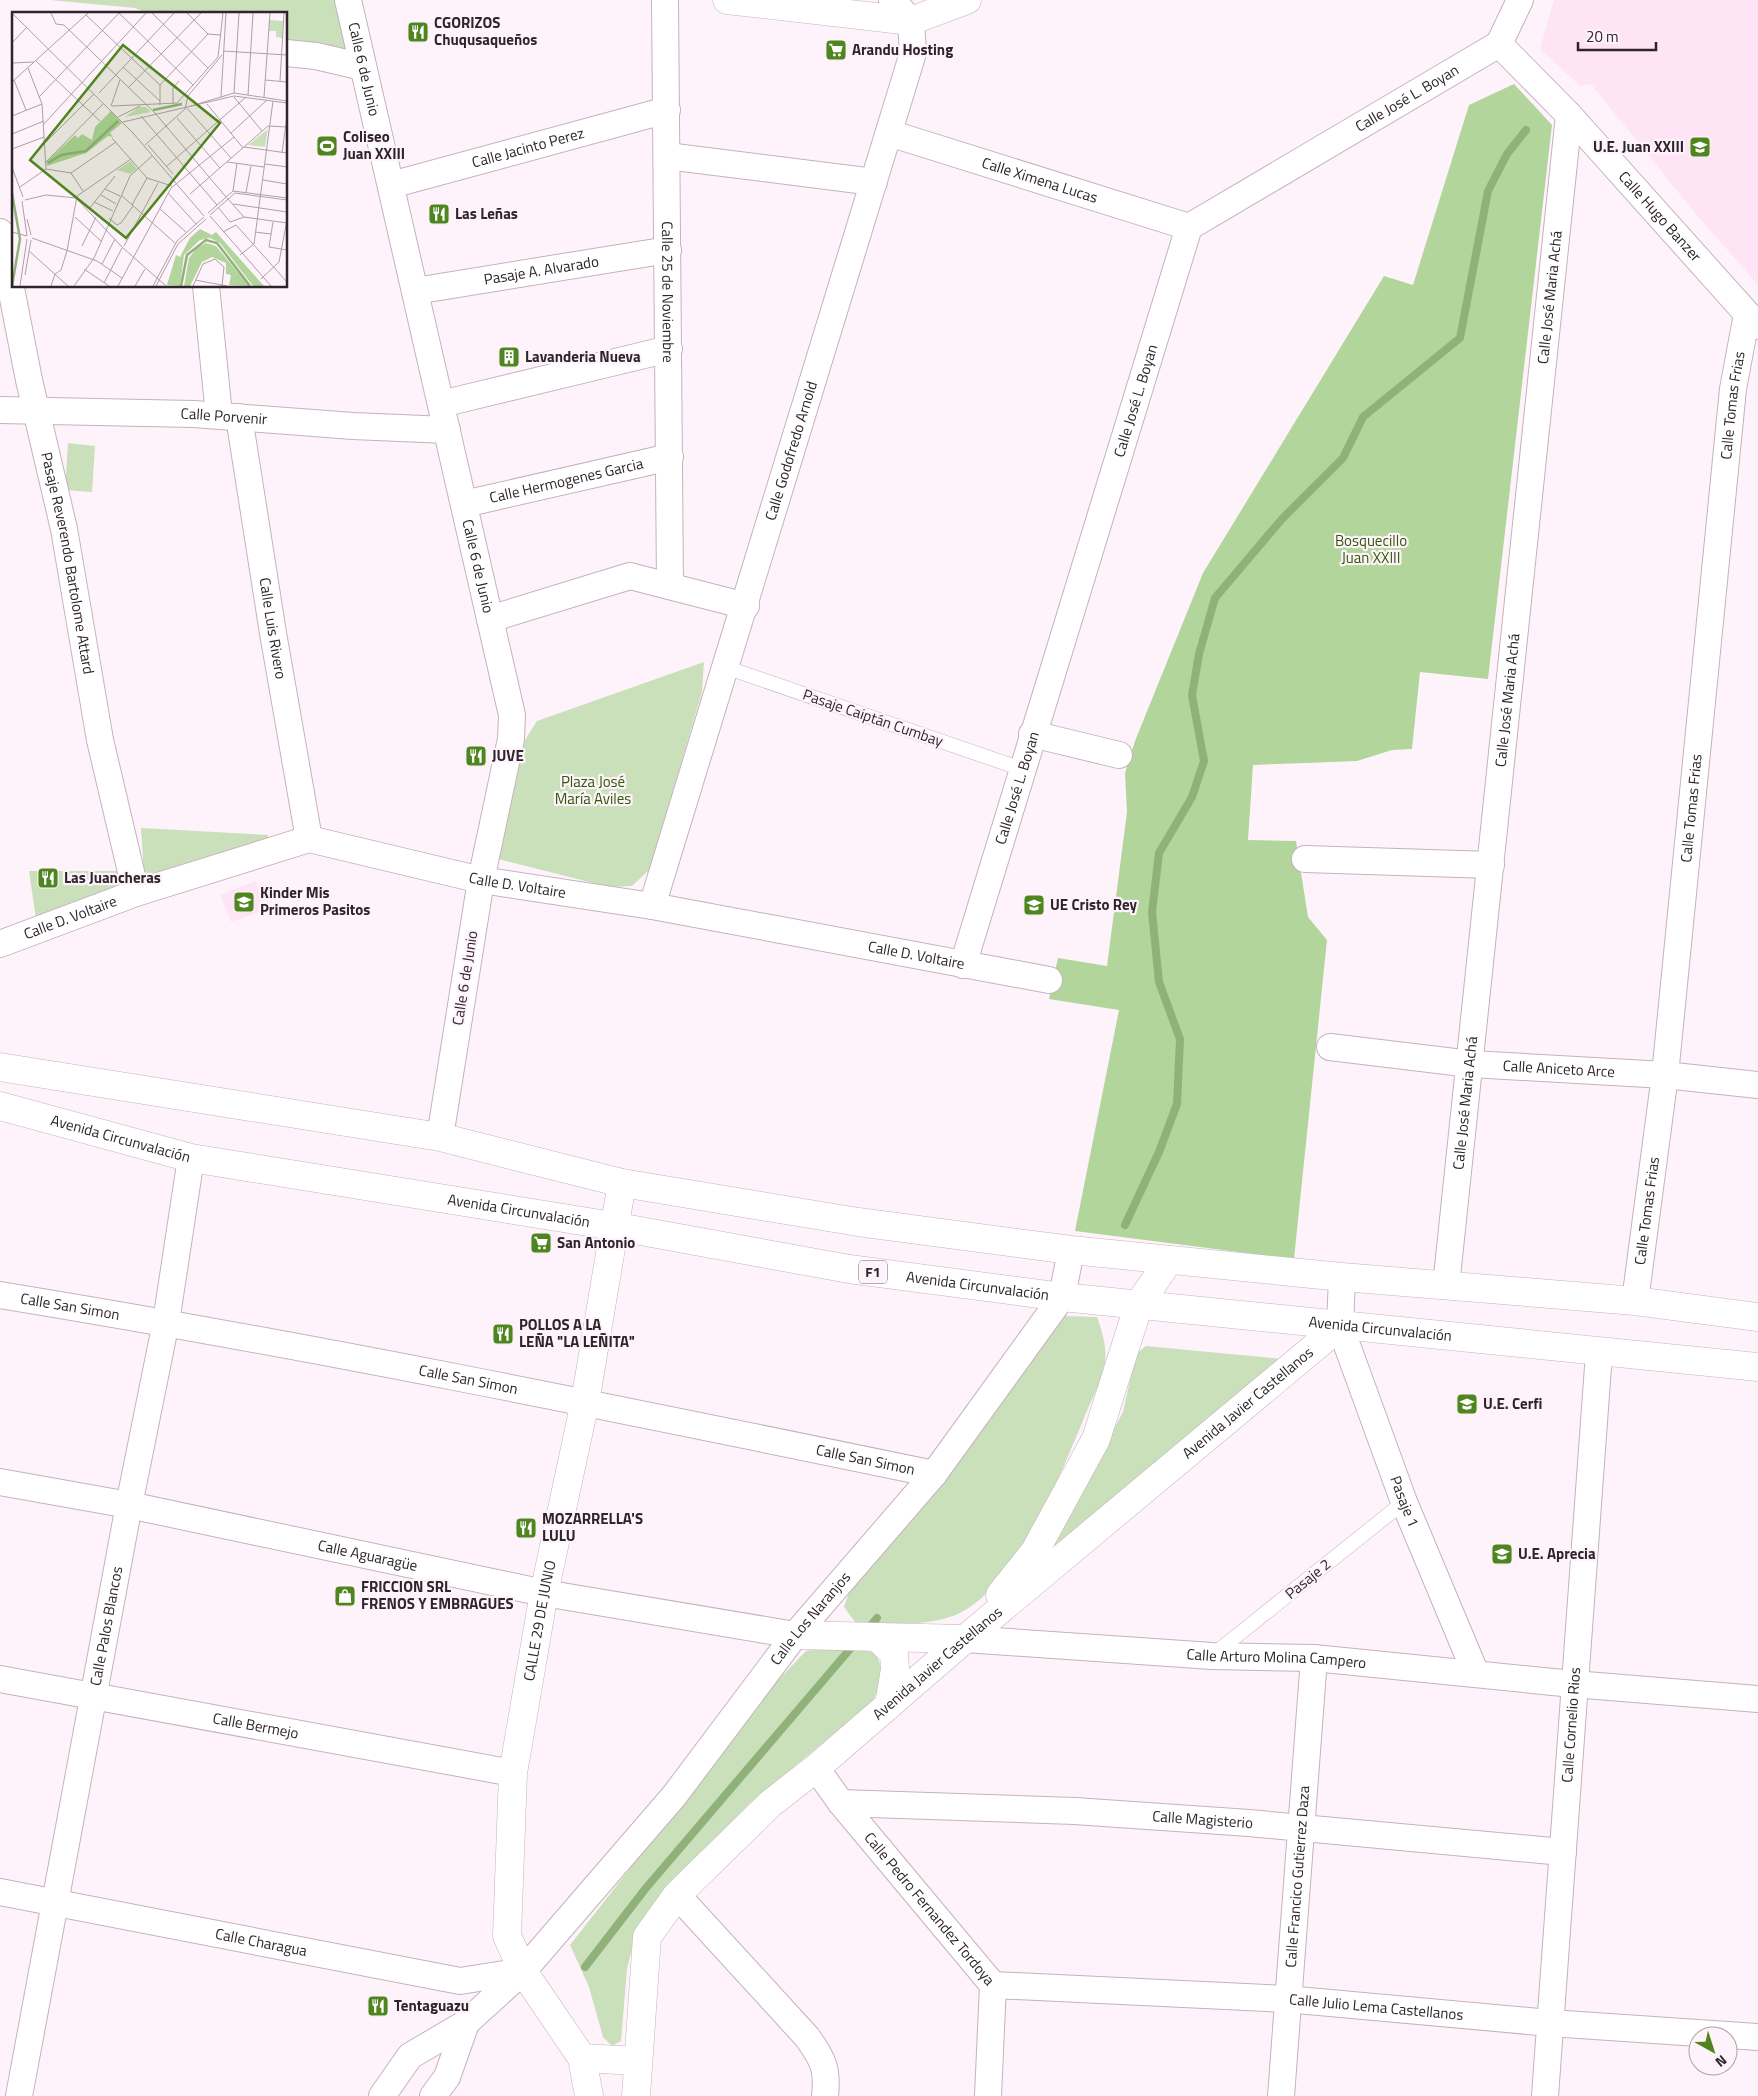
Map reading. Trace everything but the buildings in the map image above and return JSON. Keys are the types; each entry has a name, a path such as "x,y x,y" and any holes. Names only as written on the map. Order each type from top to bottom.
{"main road":[{"path":"727,0 911,21 967,0"},
{"path":"0,1068 440,1137 622,1183 858,1222 1070,1250 1342,1277 1636,1301 1758,1317"},
{"name":"Avenida Circunvalación","path":"0,1106 191,1158 613,1226 849,1269 1062,1297 1758,1367"},
{"name":"CALLE 29 DE JUNIO","path":"582,2058 523,1971 507,1936 513,1773 544,1593 585,1402 613,1226 622,1183"},
{"path":"965,1639 1034,1551 1096,1439 1139,1304 1170,1260"},
{"name":"Avenida Javier Castellanos","path":"636,2096 646,1937 677,1894 770,1804 816,1768 965,1639 1340,1326"},
{"name":"Calle Arturo Molina Campero","path":"795,1635 965,1639"},
{"path":"877,1637 894,1654 895,1670 889,1705"},
{"path":"590,2096 582,2058 638,2061"}],"street":[{"name":"Calle 6 de Junio","path":"348,0 512,715 511,739 481,880 440,1137"},
{"name":"Calle 25 de Noviembre","path":"666,0 670,586"},
{"path":"892,0 911,21"},
{"path":"1499,44 1520,0"},
{"name":"Calle Godofredo Arnold","path":"652,906 725,667 746,606 913,52 911,21"},
{"name":"Calle Hugo Banzer","path":"1499,44 1569,115 1753,320"},
{"name":"Calle José L. Boyan","path":"963,966 1032,734 1189,227 1499,44"},
{"path":"288,53 316,56 363,67"},
{"name":"Calle Jacinto Perez","path":"391,185 667,110"},
{"name":"Calle José Maria Achá","path":"1446,1286 1471,1064 1569,115"},
{"name":"Calle Ximena Lucas","path":"889,133 1189,227"},
{"path":"667,156 874,182"},
{"name":"Pasaje Reverendo Bartolome Attard","path":"0,232 27,370 64,529 100,740 136,893"},
{"name":"Pasaje A. Alvarado","path":"415,291 668,250"},
{"name":"Calle Luis Rivero","path":"206,288 309,839"},
{"name":"Calle Tomas Frias","path":"1636,1301 1665,1074 1734,389 1753,320"},
{"path":"441,404 669,349"},
{"name":"Calle Porvenir","path":"0,410 229,416 353,426 447,430"},
{"name":"Calle Hermogenes Garcia","path":"464,504 670,457"},
{"path":"490,619 630,576 746,606"},
{"path":"1032,734 1119,755"},
{"name":"Calle D. Voltaire","path":"0,944 136,893 309,839 481,880 652,906 963,966 1049,980"},
{"path":"1305,859 1491,865"},
{"name":"Calle Aniceto Arce","path":"1330,1047 1471,1064 1665,1074 1758,1085"},
{"name":"Calle Palos Blancos","path":"19,2096 129,1505 166,1322 191,1158"},
{"name":"Calle Los Naranjos","path":"523,1971 674,1796 795,1635 934,1474 1062,1297 1070,1250"},
{"path":"1340,1326 1342,1277"},
{"name":"Calle San Simon","path":"0,1295 166,1322 585,1402 934,1474"},
{"name":"Pasaje 1","path":"1340,1326 1404,1502 1476,1674"},
{"name":"Calle Cornelio Rios","path":"1545,2096 1573,1684 1599,1352"},
{"name":"Calle Aguaragüe","path":"0,1482 129,1505 544,1593 795,1635"},
{"name":"Calle Arturo Molina Campero","path":"965,1639 1212,1656 1314,1658 1573,1684 1758,1699"},
{"name":"Calle Francico Gutierrez Daza","path":"1281,2096 1286,1999 1314,1658"},
{"name":"Calle Bermejo","path":"0,1679 513,1773"},
{"name":"Calle Pedro Fernandez Tordoya","path":"816,1768 841,1803 992,1985 988,2096"},
{"name":"Calle Magisterio","path":"841,1803 1075,1811 1300,1828 1563,1852"},
{"name":"Calle Charagua","path":"0,1892 460,1981 523,1971"},
{"path":"677,1894 807,2037 822,2058 827,2079 825,2096"},
{"path":"382,2096 410,2056 466,2022 523,1971"},
{"name":"Calle Julio Lema Castellanos","path":"992,1985 1286,1999 1550,2024 1758,2038"},
{"path":"433,2096 447,2077 466,2022"}],"lane":[{"name":"Pasaje Caiptán Cumbay","path":"725,667 1022,769"},
{"name":"Pasaje 2","path":"1212,1656 1404,1502"}],"shaded area":[{"name":"U.E. Juan XXIII","path":"1554,0 1758,0 1758,285 1690,207 1591,84 1580,86 1540,49"},
{"name":"Kinder Mis Primeros Pasitos","path":"256,881 267,909 231,922 220,895"}],"green space":[{"path":"50,0 336,0 352,55 288,48 288,12 144,12 135,8"},
{"name":"Bosquecillo Juan XXIII","path":"1514,84 1552,125 1488,679 1420,672 1412,749 1392,750 1357,761 1253,765 1248,840 1296,841 1308,917 1327,940 1294,1259 1075,1231 1119,1010 1049,999 1058,958 1107,966 1127,812 1125,773 1135,741 1203,573 1384,276 1413,285 1469,105"},
{"path":"68,443 95,446 92,492 65,490"},
{"name":"Plaza José María Aviles","path":"704,662 702,692 650,869 632,886 609,887 498,859 525,740 537,721"},
{"path":"141,828 268,835 269,840 145,890"},
{"path":"29,871 122,871 127,894 37,926"},
{"path":"1062,1316 1097,1317 1104,1342 1104,1369 1048,1499 1015,1558 996,1584 975,1603 953,1616 917,1623 855,1622 844,1607 849,1593 963,1457"},
{"path":"1146,1346 1282,1359 1048,1553 1123,1412 1136,1354"},
{"path":"828,1647 874,1652 881,1665 882,1677 872,1702 749,1804 668,1888 637,1927 627,1969 621,2041 612,2046 603,2037 589,1987 570,1945 779,1679 806,1651"}],"waterway":[{"path":"1125,1225 1159,1152 1177,1104 1180,1039 1159,982 1152,912 1159,853 1192,797 1204,761 1192,695 1199,654 1215,598 1282,519 1343,458 1363,417 1460,338 1488,191 1507,154 1526,130"},
{"path":"867,1630 877,1618"},
{"path":"585,1967 646,1888 856,1642"}],"place":[{"name":"CGORIZOS Chuqusaqueños","path":"418,32"},
{"name":"Arandu Hosting","path":"836,50"},
{"name":"Coliseo Juan XXIII","path":"327,146"},
{"name":"U.E. Juan XXIII","path":"1700,147"},
{"name":"Las Leñas","path":"439,214"},
{"name":"Lavanderia Nueva","path":"509,357"},
{"name":"JUVE","path":"476,756"},
{"name":"Las Juancheras","path":"48,878"},
{"name":"Kinder Mis Primeros Pasitos","path":"244,902"},
{"name":"UE Cristo Rey","path":"1034,905"},
{"name":"San Antonio","path":"541,1243"},
{"name":"POLLOS A LA LEÑA \"LA LEÑITA\"","path":"503,1334"},
{"name":"U.E. Cerfi","path":"1467,1404"},
{"name":"MOZARRELLA'S LULU","path":"526,1528"},
{"name":"U.E. Aprecia","path":"1502,1554"},
{"name":"FRICCION SRL FRENOS Y EMBRAGUES","path":"345,1596"},
{"name":"Tentaguazu","path":"378,2006"}]}
